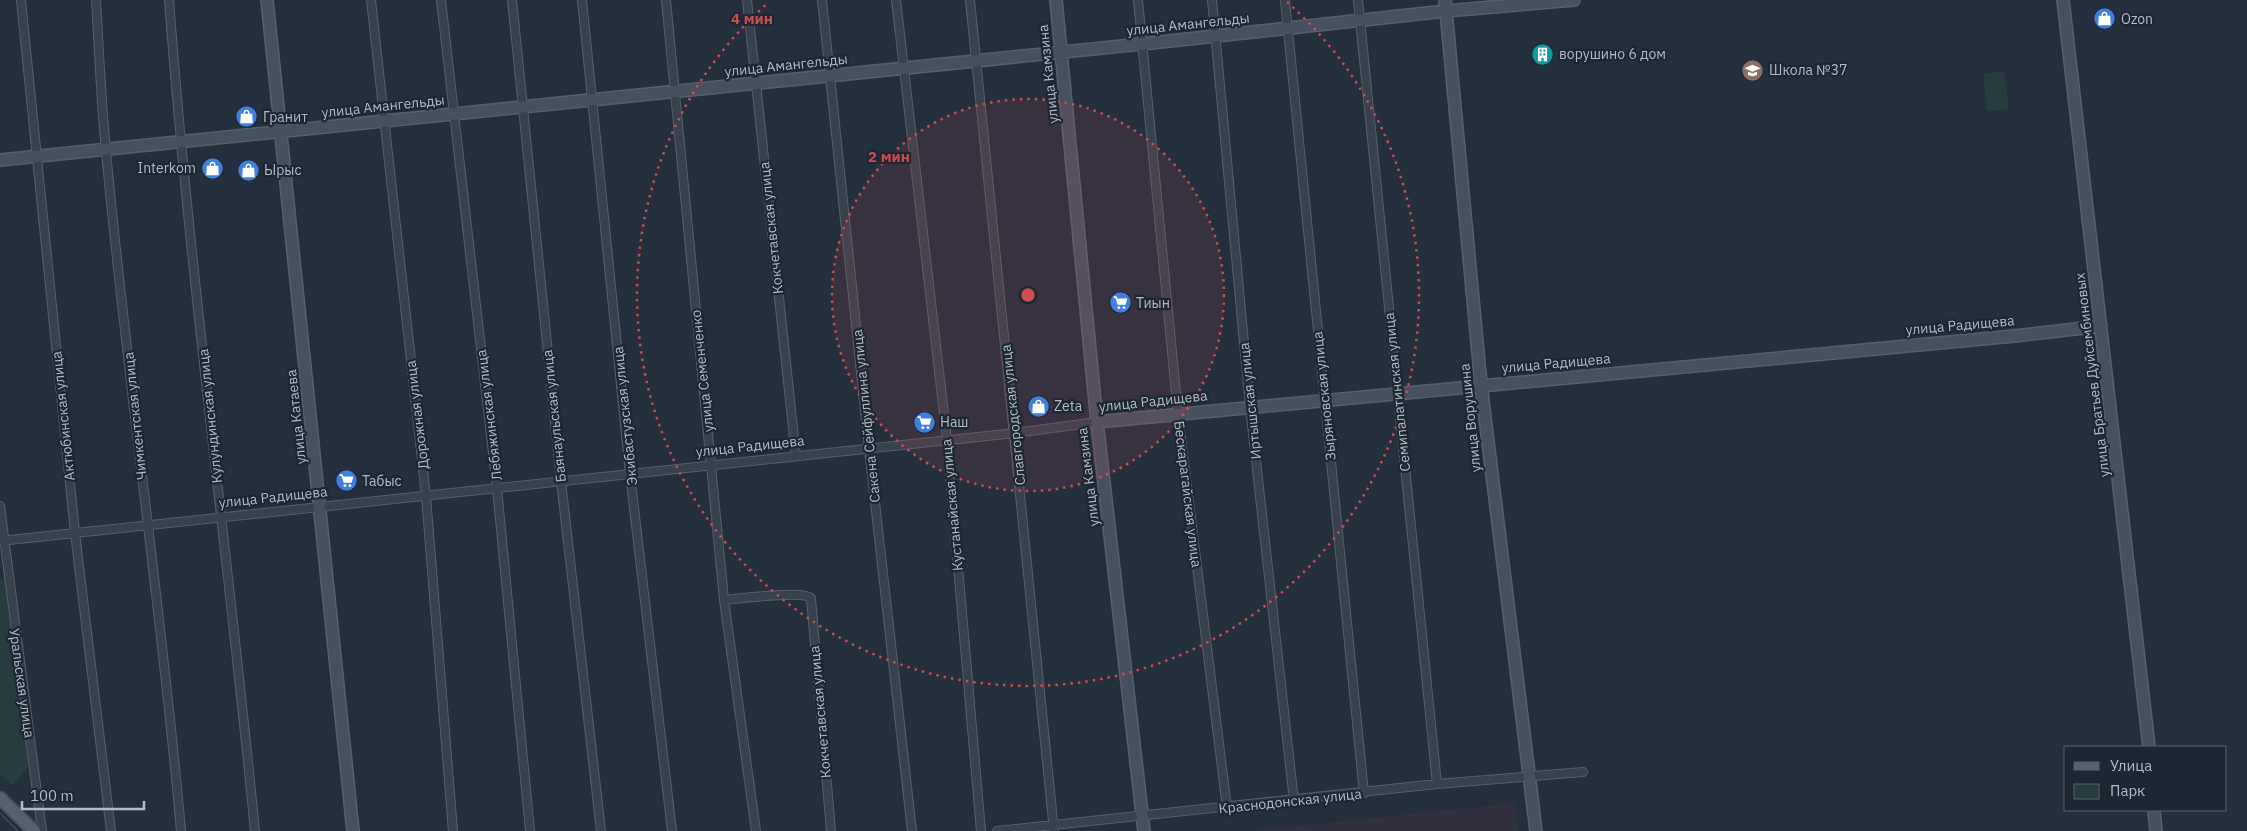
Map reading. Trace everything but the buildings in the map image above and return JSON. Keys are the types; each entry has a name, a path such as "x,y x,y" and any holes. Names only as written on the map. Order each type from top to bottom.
{"main road":[{"path":"0,798 34,831"}],"street":[{"name":"Актюбинская улица","path":"21,0 75,533 111,831"},
{"name":"Чимкентская улица","path":"96,0 105,150 169,693 181,831"},
{"name":"Кулундинская улица","path":"169,0 180,142 220,517 234,623 255,831"},
{"name":"улица Катаева","path":"266,0 321,507 353,831"},
{"name":"Дорожная улица","path":"371,0 426,496 453,831"},
{"name":"Лебяжинская улица","path":"441,0 497,488 530,831"},
{"name":"Баянаульская улица","path":"512,0 561,481 600,831"},
{"name":"Экибастузская улица","path":"582,0 594,100 630,474 672,831"},
{"name":"улица Семенченко","path":"666,0 724,600 756,831"},
{"name":"Кокчетавская улица","path":"747,0 796,456"},
{"name":"Сакена Сейфуллина улица","path":"822,0 869,449 912,831"},
{"name":"Кустанайская улица","path":"896,0 902,67 947,440 980,831"},
{"name":"Славгородская улица","path":"970,0 1054,828"},
{"name":"улица Камзина","path":"1056,0 1096,422 1144,831"},
{"name":"Бескарагайская улица","path":"1138,0 1178,414 1227,808"},
{"name":"Иртышская улица","path":"1212,0 1217,36 1250,407 1294,800"},
{"name":"Зыряновская улица","path":"1285,0 1364,792"},
{"name":"Семипалатинская улица","path":"1358,0 1437,784"},
{"name":"улица Амангельды","path":"0,160 1142,44 1360,20 1445,6 1574,0"},
{"name":"улица Братьев Дуйсембиновых","path":"2063,0 2149,746"},
{"name":"улица Ворушина","path":"1445,6 1480,385 1536,831"},
{"name":"улица Радищева","path":"2,540 869,449 1096,422 2101,326"},
{"name":"Уральская улица","path":"0,506 2,540 42,831"},
{"name":"Кокчетавская улица","path":"724,600 807,595 811,598 831,831"},
{"name":"Краснодонская улица","path":"998,831 1054,828 1142,816 1437,784 1529,778 1583,772"},
{"path":"2154,811 2156,831"}],"shaded area":[{"path":"1514,803 1518,831 1251,831"}],"green space":[{"path":"2004,71 2009,109 1987,111 1983,74"},
{"path":"8,578 30,765 12,786 0,774 0,579"}],"tram line":[{"path":"0,813 18,831"}],"place":[{"name":"Ozon","path":"2105,19"},
{"name":"ворушино 6 дом","path":"1543,54"},
{"name":"Школа №37","path":"1753,70"},
{"name":"Гранит","path":"247,117"},
{"name":"Interkom","path":"212,168"},
{"name":"Ырыс","path":"248,170"},
{"name":"Тиын","path":"1120,303"},
{"name":"Zeta","path":"1038,406"},
{"name":"Наш","path":"924,422"},
{"name":"Табыс","path":"346,481"}]}
